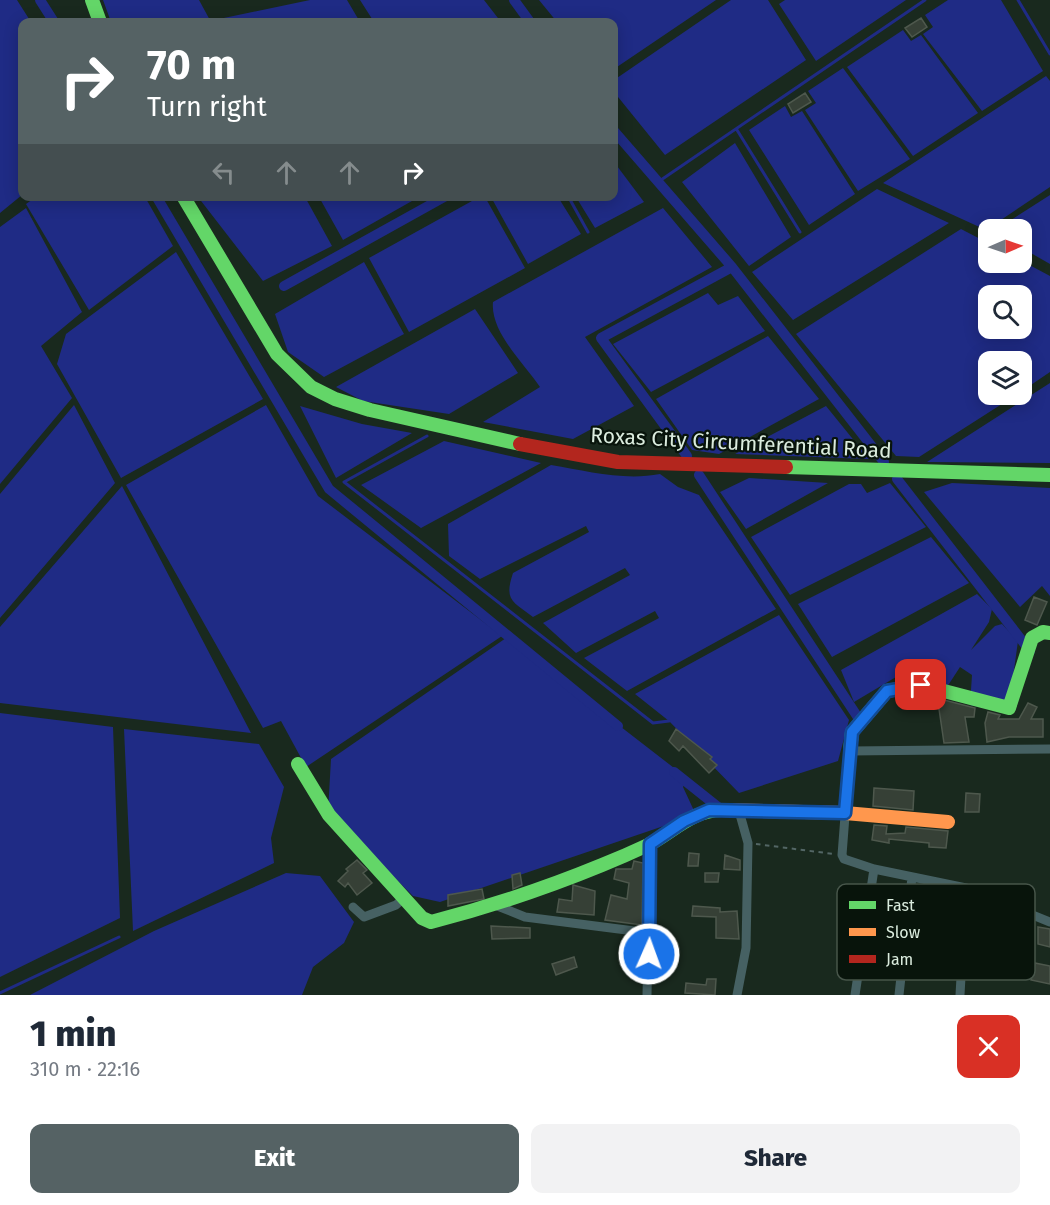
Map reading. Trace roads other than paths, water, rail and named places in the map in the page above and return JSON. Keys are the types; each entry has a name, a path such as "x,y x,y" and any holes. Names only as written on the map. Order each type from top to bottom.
{"street":[{"path":"92,0 99,18"},
{"name":"Roxas City Circumferential Road","path":"186,201 277,354 311,387 354,406 560,453 618,462 1050,475"},
{"path":"946,884 874,869 844,859 842,855 852,732 887,691 921,685 1009,708 1032,638 1043,632 1050,633"},
{"path":"850,751 1050,748"},
{"path":"298,764 329,815 422,918 431,922 495,905 650,844 684,821 709,810 845,813 948,822"},
{"path":"737,995 746,948 748,843 739,812"},
{"path":"647,995 650,844"},
{"path":"872,884 874,869"},
{"path":"911,884 912,877"},
{"path":"353,907 364,917 396,905 405,897"},
{"path":"495,905 525,917 650,933"},
{"path":"1035,916 1050,922"},
{"path":"855,995 857,980"},
{"path":"899,995 901,980"},
{"path":"960,995 961,980"}],"waterway":[{"path":"40,0 51,18"},
{"path":"514,0 527,18"},
{"path":"658,182 925,0"},
{"path":"1018,0 1050,54"},
{"path":"737,130 800,232"},
{"path":"618,136 732,267 884,462"},
{"path":"159,201 329,489 618,726"},
{"path":"284,286 437,201"},
{"path":"571,201 588,232"},
{"path":"687,456 601,338 732,267"},
{"path":"427,436 344,482 653,723 669,721"},
{"path":"699,475 857,716"},
{"path":"897,479 1030,651"},
{"path":"674,772 718,807"},
{"path":"0,993 119,937"}]}
